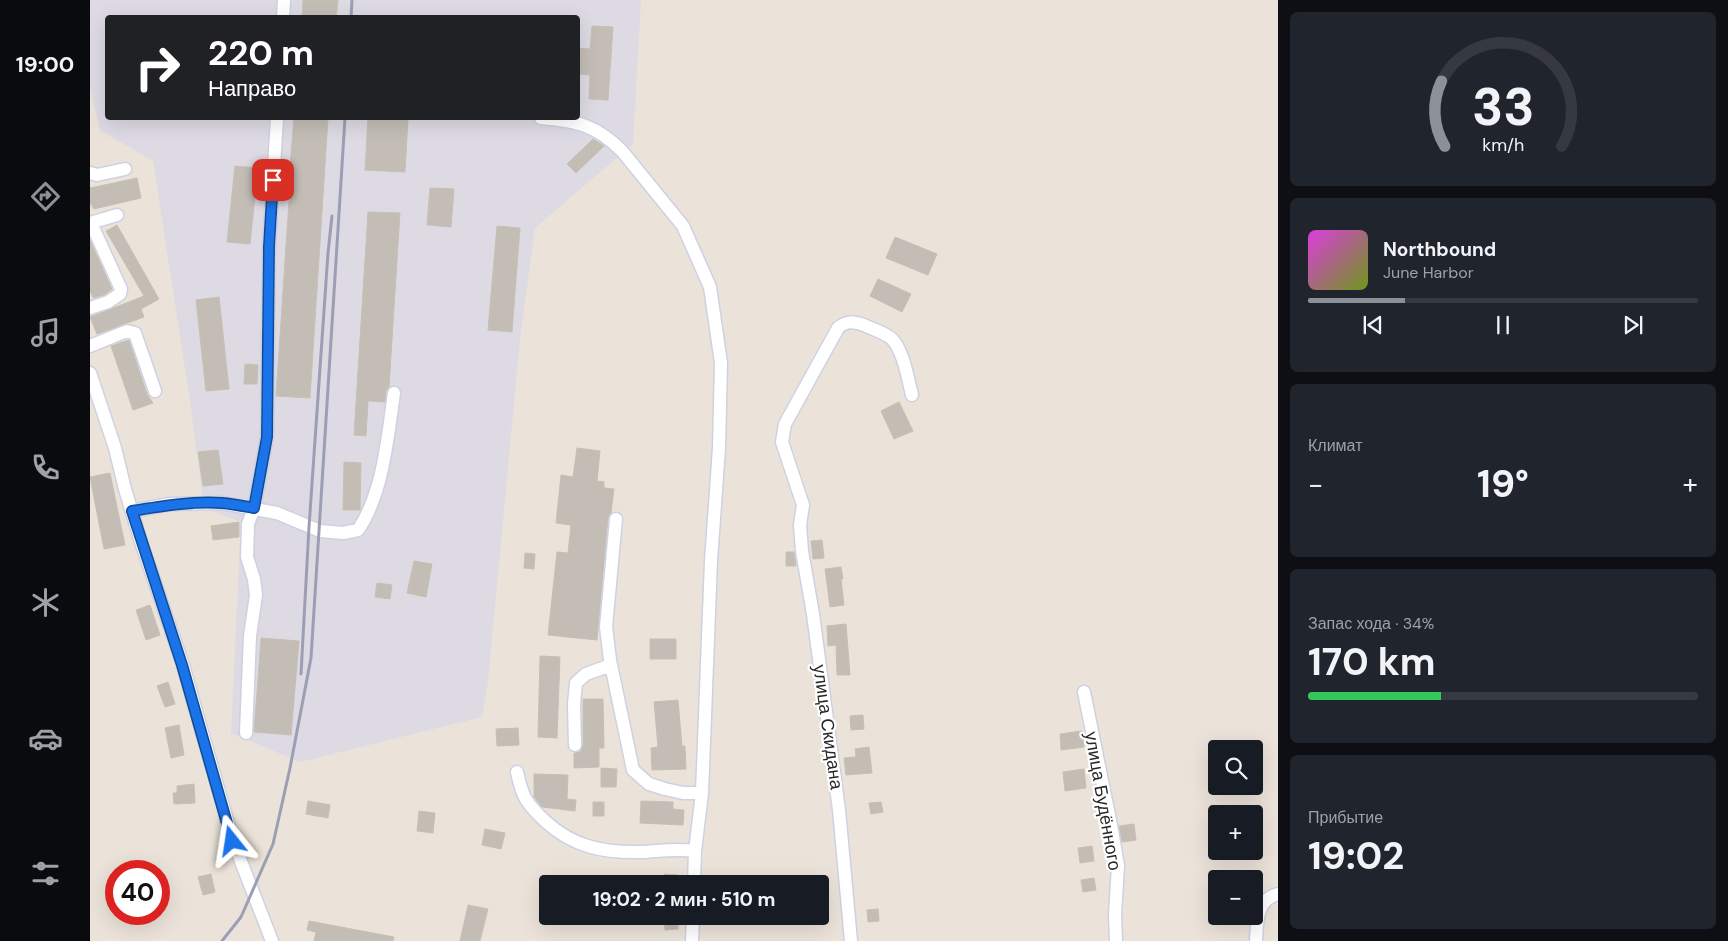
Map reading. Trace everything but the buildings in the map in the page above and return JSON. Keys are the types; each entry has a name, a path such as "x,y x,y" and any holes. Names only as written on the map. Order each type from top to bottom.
{"street":[{"path":"283,15 284,0"},
{"path":"246,734 250,636 256,596 254,579 247,557 248,524 254,508 267,437 269,246 277,120"},
{"path":"566,120 594,128 611,140 622,151 683,226 710,288 721,363 719,448 711,562 702,793 695,851 694,875"},
{"path":"90,174 97,175 125,168"},
{"path":"90,308 108,302 120,294 121,289 90,223 118,215"},
{"name":"улица Скидана","path":"851,941 839,810 813,614 802,551 800,525 804,505 797,490 782,442 785,424 838,328 843,323 850,321 891,338 898,347 912,394"},
{"path":"90,346 127,331 135,333 155,391"},
{"path":"90,373 182,665 232,841 272,941"},
{"path":"132,511 170,504 222,503 277,513 320,531 343,533 358,530 368,517 384,461 394,393"},
{"path":"616,519 606,627 611,665 633,770 649,784 665,790 683,793 702,793"},
{"path":"575,746 574,704 576,682 586,674 611,665"},
{"name":"улица Будённого","path":"1084,692 1118,865 1115,915 1116,941"},
{"path":"517,772 519,784 527,804 554,829 579,844 597,850 642,852 683,849 695,851"},
{"path":"1256,941 1258,914 1262,903 1273,895 1278,894"},
{"path":"692,941 693,925"}],"shaded area":[{"path":"90,0 641,0 633,144 535,228 520,339 488,681 482,717 300,762 231,733 241,522 204,508 190,401 153,161 100,130 90,87"}],"railway":[{"path":"351,15 352,0"},
{"path":"222,941 241,917 273,844 311,658 345,120"},
{"path":"301,674 309,527 332,216"}],"route":[{"path":"232,841 182,665 132,511 170,504 222,503 254,508 267,437 269,246 273,180"}]}
